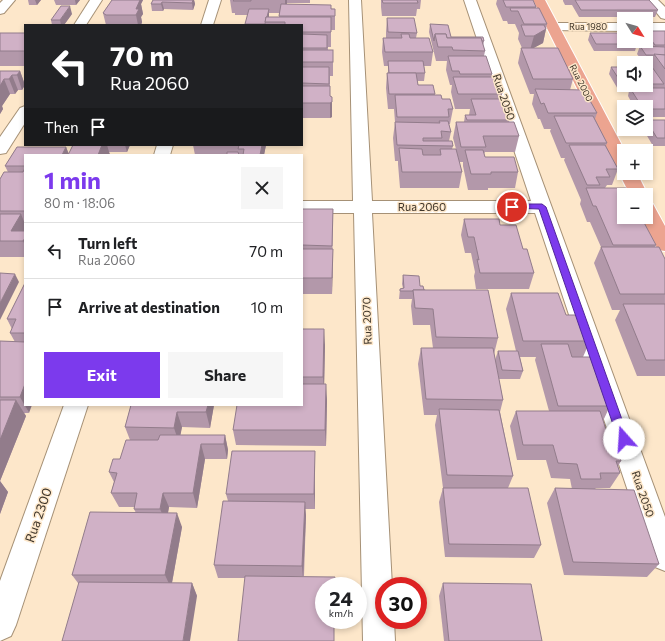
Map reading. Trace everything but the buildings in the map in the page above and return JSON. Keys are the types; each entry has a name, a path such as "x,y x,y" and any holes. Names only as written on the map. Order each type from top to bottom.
{"main road":[{"name":"Rua 2000","path":"539,0 617,151"},
{"path":"653,222 665,245"}],"street":[{"path":"0,10 9,0"},
{"path":"81,24 96,0"},
{"path":"207,24 215,0"},
{"name":"Rua 2070","path":"355,0 379,641"},
{"name":"Rua 2050","path":"470,0 665,557"},
{"path":"652,0 665,15"},
{"name":"Rua 1980","path":"553,27 617,27"},
{"path":"653,27 665,28"},
{"path":"0,149 24,113"},
{"name":"Rua 2060","path":"303,207 542,207"},
{"name":"Rua 2300","path":"0,625 76,406"}],"route":[{"path":"512,207 542,207 624,439"}]}
